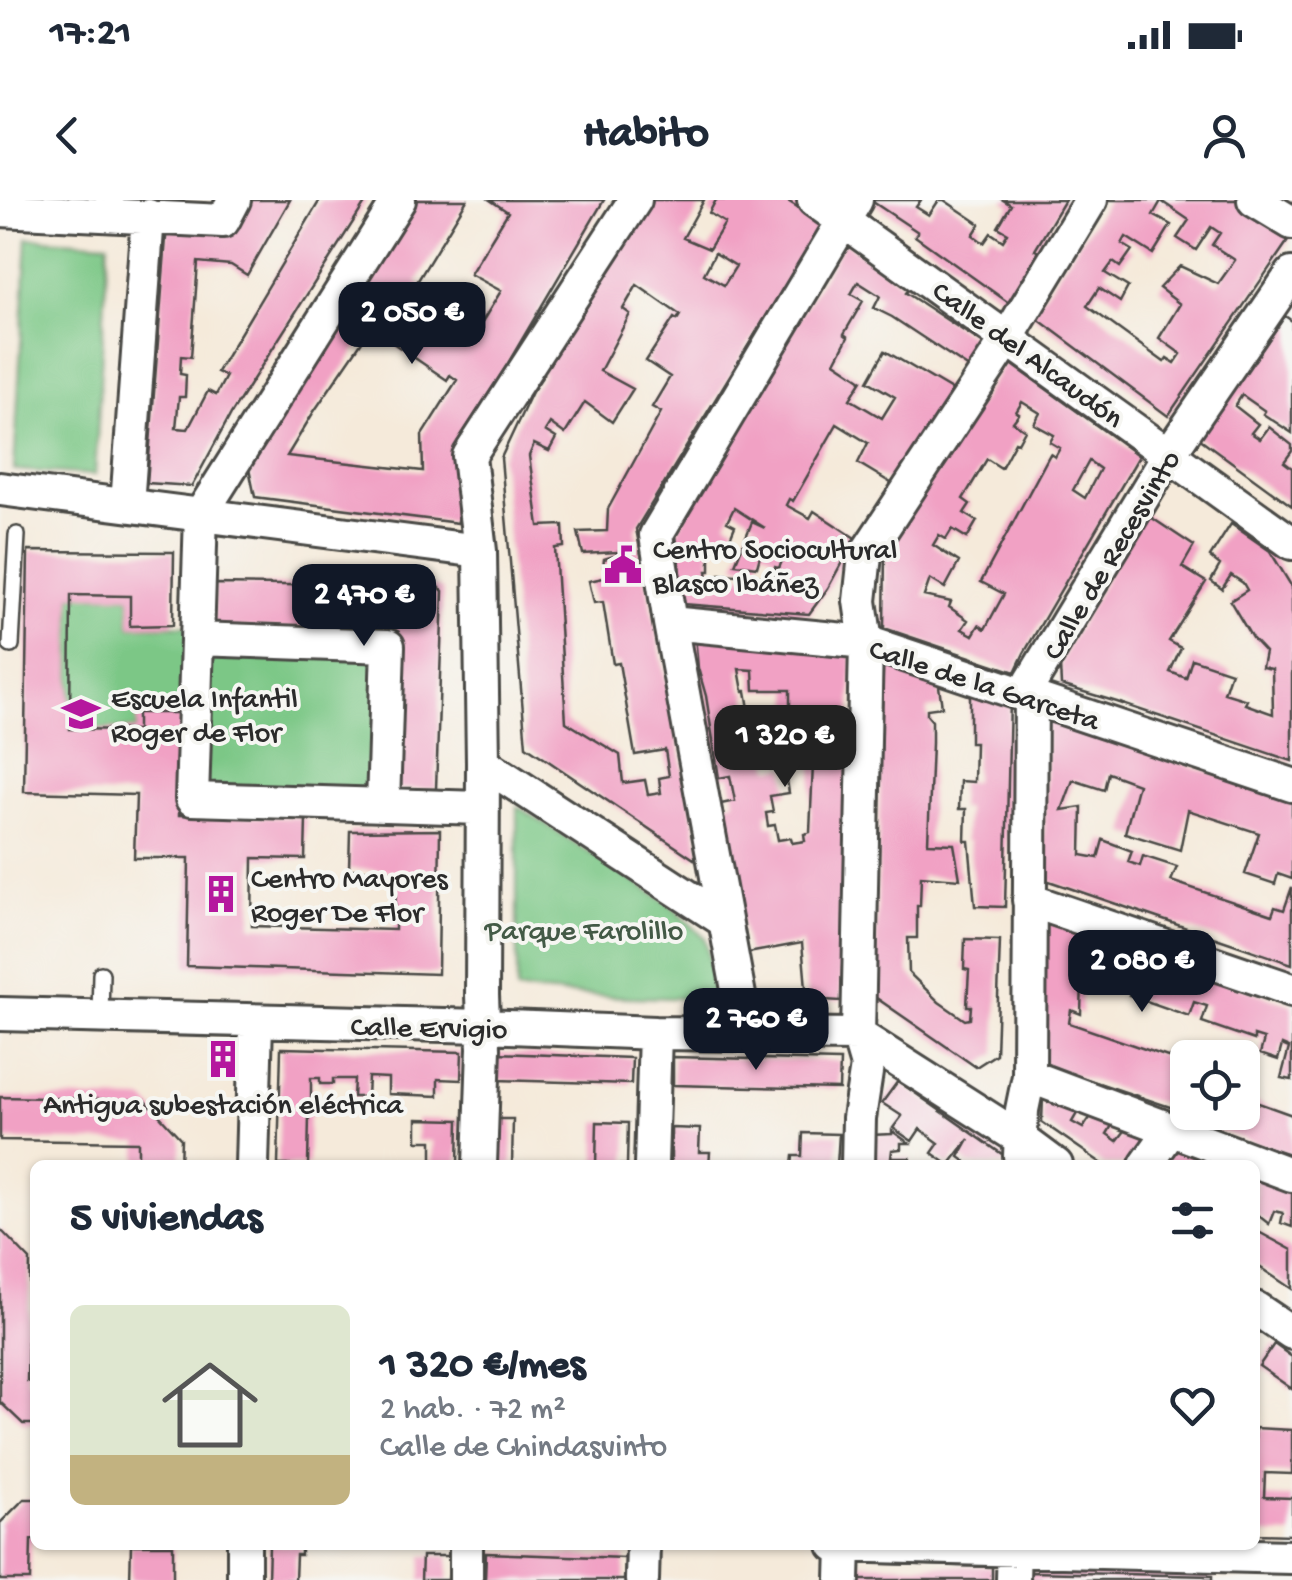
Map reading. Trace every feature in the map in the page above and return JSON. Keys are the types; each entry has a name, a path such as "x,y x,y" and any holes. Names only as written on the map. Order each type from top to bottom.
{"street":[{"path":"0,210 90,206 148,216 223,221 234,200"},
{"path":"398,200 201,514 192,798 481,808"},
{"path":"480,1160 484,1026 480,550 469,456 635,200"},
{"name":"Calle del Alcaudón","path":"814,200 850,210 1006,339 1292,542"},
{"path":"858,1160 866,1066 858,1036 866,642 860,602 866,555 1091,200"},
{"path":"1254,200 1292,223"},
{"path":"746,1032 656,535 850,210"},
{"path":"127,505 148,216"},
{"name":"Calle de Recesvinto","path":"1020,1152 1029,1076 1031,682 1169,454 1292,274"},
{"path":"0,489 480,550"},
{"name":"Calle de la Garceta","path":"670,623 866,642 1292,785"},
{"path":"197,639 388,646 383,805"},
{"path":"483,763 725,922"},
{"path":"1029,900 1292,990"},
{"name":"Calle Ervigio","path":"0,1014 858,1036"},
{"path":"252,1160 256,1022"},
{"path":"652,1160 655,1033"},
{"path":"858,1036 1020,1152"},
{"path":"1029,1076 1170,1130"},
{"path":"1150,1160 1171,1130 1250,1160"},
{"path":"1260,1164 1292,1176"},
{"path":"1260,1311 1292,1332"},
{"path":"244,1550 244,1580"},
{"path":"466,1550 466,1580"},
{"path":"642,1580 644,1550"},
{"path":"843,1580 844,1550"},
{"path":"909,1550 1014,1558 1292,1557"}],"lane":[{"path":"11,645 8,557 17,535"},
{"path":"100,1016 101,974"}],"green space":[{"path":"27,238 108,243 95,475 14,470"},
{"path":"71,595 130,596 130,626 197,625 388,646 383,805 192,799 194,713 138,713 137,730 70,729"},
{"name":"Parque Farolillo","path":"517,806 669,904 705,938 717,999 517,991"}],"building":[{"path":"252,200 290,200 247,275 231,265 198,262 191,357 181,356 180,374 186,375 185,397 179,397 176,428 188,429 208,391 216,395 226,376 217,372 320,200 367,200 231,414 192,486 147,483 167,225 234,231"},
{"path":"411,200 467,200 417,282 474,335 501,291 470,274 508,212 490,200 604,200 457,442 458,523 255,497 248,464","holes":["371,328 447,380 450,375 457,380 422,435 423,471 287,456"]},
{"path":"646,200 704,200 683,238 709,249 725,223 709,213 716,200 786,200 823,223 636,529 700,852 694,859 526,746 501,458 544,374 541,372","holes":["715,253 736,266 724,285 704,274","637,285 680,315 677,320 674,318 646,361 670,377 652,407 661,412 608,509 607,531 578,532 583,554 617,552 604,559 603,567 609,572 621,570 622,574 589,581 594,603 603,602 613,664 619,663 635,755 665,750 669,776 659,778 661,793 648,795 645,780 623,783 620,755 566,722 555,548 564,547 563,525 539,526 529,456 534,444 549,451 556,438 545,431 550,423 565,434 585,402 612,422 633,389 600,371 630,314 623,309"]},
{"path":"870,200 921,200 916,207 929,215 939,200 944,200 980,224 973,235 984,243 991,233 1003,241 1008,233 998,227 1011,205 1003,200 1065,200 1009,303"},
{"path":"1108,200 1236,200 1292,235 1168,416 1031,314","holes":["1161,201 1189,220 1177,238 1196,250 1211,227 1220,233 1212,245 1235,260 1218,284 1180,266 1159,288 1180,304 1159,338 1181,354 1175,363 1167,358 1164,362 1087,306 1099,288 1120,302 1128,287 1105,273 1113,262 1120,267 1132,250 1122,244 1126,237 1153,254 1171,225 1153,215"]},
{"path":"844,242 909,289 906,293 985,345 969,368 874,308 880,296 858,282 851,294 863,301 844,334 848,337 835,362 862,380 850,399 882,418 895,397 868,381 885,351 953,391 923,442 920,440 896,486 858,463 868,443 837,424 793,501 789,499 786,505 810,518 814,511 855,538 809,614 683,604 676,534 699,486","holes":["734,508 765,528 752,522 735,564 757,567 762,549 782,561 779,568 775,567 775,577 720,574 719,586 709,585 710,548 714,550 718,540 728,543 735,526 727,522"]},
{"path":"1285,316 1292,321 1292,433 1242,395 1235,406 1258,424 1251,433 1260,439 1269,427 1292,445 1284,462 1292,468 1292,506 1192,433 1247,355 1255,360"},
{"path":"1006,360 1139,456 1015,672 884,628 885,552","holes":["1022,402 1040,413 1034,424 1054,435 1050,442 1060,448 1055,457 1050,454 981,582 1004,594 985,629 979,625 973,635 962,629 968,620 949,607 951,602 924,596 930,579 945,588 959,562 933,545 939,535 946,539 952,529 967,538 977,521 964,513 970,504 963,499 987,459 1001,468 1015,442 1018,443 1025,430 1013,422","1089,461 1100,469 1085,498 1073,490"]},
{"path":"1143,512 1194,546 1182,567 1206,582 1169,641 1181,648 1170,672 1186,678 1192,659 1231,672 1224,693 1273,714 1272,669 1262,667 1265,652 1230,601 1247,590 1231,575 1222,589 1211,581 1220,565 1210,557 1231,524 1270,551 1292,587 1292,761 1061,685 1060,666 1069,644"},
{"path":"28,551 174,552 173,625 130,626 130,596 71,595 70,729 137,730 137,713 181,713 179,815 306,818 305,859 253,858 252,926 395,930 396,871 349,869 350,831 440,830 438,974 187,966 189,858 134,858 136,795 24,792"},
{"path":"214,584 439,587 443,591 436,789 394,789 399,635 395,630 214,627"},
{"path":"695,635 853,642 841,1001 807,999 802,943 748,953 721,804 735,801 730,776 719,778","holes":["739,669 753,670 754,690 790,690 790,713 797,713 798,729 815,727 816,764 810,832 804,834 805,841 778,840 775,825 768,826 766,813 773,812 770,796 789,793 785,767 771,769 764,736 754,738"]},
{"path":"895,665 938,679 942,707 927,709 932,721 928,843 954,844 960,879 921,876 917,938 908,938 909,973 939,1002 965,1020 970,1019 965,939 1000,940 996,1054 976,1067 875,997 883,668"},
{"path":"970,689 1010,700 1005,907 975,906 969,841 965,841 966,809 959,809 960,781 974,782"},
{"path":"1047,719 1292,799 1292,879 1278,874 1275,884 1245,874 1259,833 1188,810 1180,850 1125,833 1138,784 1108,773 1104,790 1073,780 1062,810 1082,807 1081,855 1098,858 1103,840 1132,851 1128,862 1140,866 1143,856 1177,867 1171,881 1272,915 1275,907 1284,910 1292,887 1292,964 1043,879"},
{"path":"1044,919 1292,1005 1292,1080 1281,1078 1289,1048 1282,1045 1278,1060 1260,1054 1264,1039 1254,1036 1254,1040 1202,1022 1207,1006 1194,1002 1189,1016 1129,995 1132,986 1097,975 1095,983 1082,979 1081,1014 1071,1010 1069,1023 1170,1058 1170,1107 1039,1063"},
{"name":"Antigua subestación eléctrica","path":"214,1044 232,1045 232,1074 214,1073"},
{"path":"281,1048 462,1052 461,1080 438,1079 438,1096 388,1094 388,1078 368,1077 367,1097 353,1097 354,1079 333,1079 333,1084 320,1084 320,1078 311,1078 314,1115 309,1115 308,1160 278,1160"},
{"path":"497,1053 632,1058 631,1084 497,1080"},
{"path":"673,1057 840,1061 839,1089 673,1085"},
{"path":"898,1081 1006,1160 963,1160 959,1157 969,1139 953,1160 942,1160 932,1153 939,1143 920,1129 912,1141 893,1128 902,1116 882,1103"},
{"path":"0,1097 145,1100 181,1139 180,1160 138,1160 138,1142 0,1140"},
{"path":"1043,1097 1079,1110 1072,1122 1083,1128 1092,1115 1114,1122 1107,1134 1117,1141 1128,1127 1148,1134 1130,1160 1097,1160 1042,1122"},
{"path":"1260,1103 1292,1115 1292,1155 1217,1130 1260,1130"},
{"path":"417,1119 459,1120 458,1160 432,1160 432,1141 417,1141"},
{"path":"496,1119 513,1119 512,1160 495,1160"},
{"path":"597,1122 628,1123 627,1160 596,1160"},
{"path":"671,1128 700,1129 699,1152 710,1152 709,1160 671,1160"},
{"path":"803,1133 839,1134 837,1160 793,1160 793,1156 802,1156"},
{"path":"892,1134 909,1143 901,1143 901,1149 892,1150 891,1158 910,1160 869,1160 870,1135"},
{"path":"1173,1148 1210,1160 1164,1160"},
{"path":"1260,1177 1292,1188 1292,1227 1281,1223 1283,1213 1274,1211 1269,1224 1260,1217"},
{"path":"0,1229 30,1260 30,1424 23,1424 0,1402"},
{"path":"1260,1233 1292,1250 1292,1289 1260,1267"},
{"path":"1274,1344 1292,1357 1292,1389 1260,1367"},
{"path":"1260,1428 1292,1430 1292,1474 1265,1473 1264,1497 1292,1498 1292,1535 1260,1534"},
{"path":"24,1499 30,1499 30,1580 0,1580 0,1523"},
{"path":"131,1550 173,1550 173,1580 130,1580"},
{"path":"269,1550 301,1550 301,1555 296,1555 295,1580 268,1580"},
{"path":"486,1553 625,1558 624,1580 485,1580"},
{"path":"422,1556 449,1556 448,1580 421,1580"},
{"path":"855,1563 992,1567 992,1580 855,1580"},
{"path":"1030,1572 1212,1576 1212,1580 1030,1580"}],"place":[{"name":"Centro Sociocultural Blasco Ibáñez","path":"623,565"},
{"name":"Escuela Infantil Roger de Flor","path":"81,714"},
{"name":"Centro Mayores Roger De Flor","path":"221,894"},
{"name":"Antigua subestación eléctrica","path":"223,1059"}]}
